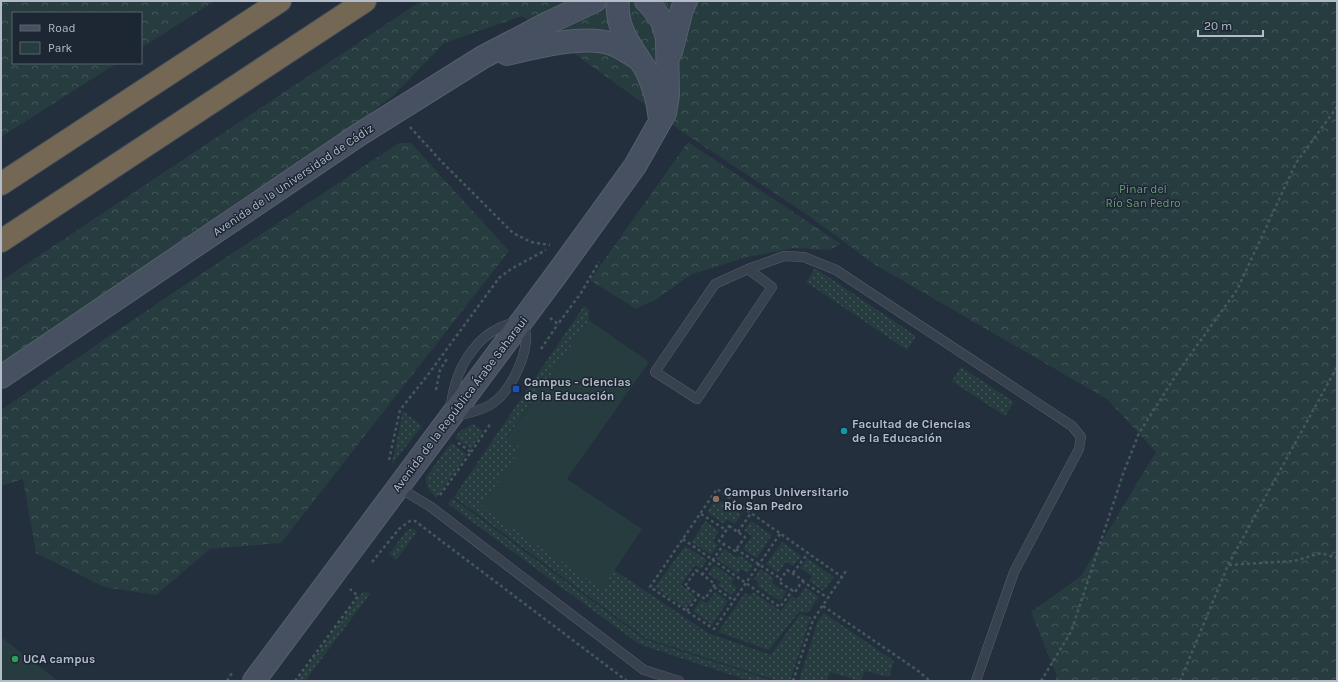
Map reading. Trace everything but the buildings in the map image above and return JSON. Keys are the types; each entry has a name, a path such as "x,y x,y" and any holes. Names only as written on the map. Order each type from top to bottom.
{"highway":[{"path":"1,184 280,1"},
{"path":"1,241 365,1"}],"street":[{"name":"Avenida de la Universidad de Cádiz","path":"1,377 360,134 483,57 594,1"},
{"path":"618,1 618,16 622,31 627,43 639,59 653,86 658,107 659,123"},
{"path":"646,1 652,6 662,21 667,38 668,67"},
{"path":"668,67 676,29 682,8 686,1"},
{"path":"440,84 504,54 538,46 574,41 597,41 611,43 639,59"},
{"name":"Avenida de la República Árabe Saharaui","path":"254,681 523,320 635,166 665,113 668,95 668,67"}],"lane":[{"path":"748,269 772,287 697,399 655,372 715,284 748,269 784,256 804,257 836,270 1072,426 1081,437 1079,449 1014,572 976,681"},
{"path":"398,487 431,507 644,670 679,681"}],"path":[{"path":"1041,681 1071,632 1123,474 1139,433 1180,369 1238,290 1296,163 1337,107"},
{"path":"398,110 406,123 441,161 513,233 531,242 554,246"},
{"path":"1180,681 1228,565 1337,366"},
{"path":"780,534 714,629 650,587 717,490 842,577"},
{"path":"738,532 750,513"},
{"path":"701,514 726,530"},
{"path":"369,565 399,529 410,521 415,521 627,681"},
{"path":"736,550 745,537 729,526 719,541 735,551 736,550 781,579"},
{"path":"683,539 780,607 793,590"},
{"path":"702,575 724,544"},
{"path":"793,574 808,553"},
{"path":"1228,565 1294,561 1321,553 1337,558"},
{"path":"714,587 705,599 686,586 696,570 715,584 714,587 733,600"},
{"path":"802,581 795,592 779,582 787,570 828,598"},
{"path":"793,681 813,620 846,571"},
{"path":"295,681 358,596 350,590 354,584"},
{"path":"687,611 699,595"},
{"path":"823,606 917,670 930,681"}],"green space":[{"path":"1,1 215,1 142,47 142,12 12,12 12,64 115,64 1,137"},
{"name":"Pinar del Río San Pedro","path":"421,1 1337,1 1337,681 1055,681 1057,676 1031,612 1081,576 1156,452 1107,399 874,264 809,216 687,135 522,16 444,43 393,96 335,139 1,364 1,281"},
{"path":"688,142 841,244 829,250 794,248 743,258 690,275 658,298 636,309 590,280"},
{"path":"399,143 411,143 509,251 281,543 210,549 156,595 104,587 36,553 23,479 1,486 1,410 180,288"},
{"path":"815,268 916,336 907,350 806,282"},
{"path":"584,306 589,310 589,320 507,437 521,448 602,588 614,570 708,633 771,655 800,614 811,617 790,681 778,681 645,638 454,497"},
{"path":"589,320 649,362 567,479 642,529 602,589 481,507 521,448 507,438"},
{"path":"961,367 1014,402 1005,416 952,381"},
{"path":"403,411 422,426 392,464"},
{"path":"473,424 483,431 471,449 455,438 459,432"},
{"path":"451,443 467,454 436,498 427,487 426,477"},
{"path":"452,498 644,639 773,681 750,681 639,644 448,504"},
{"path":"717,498 741,515 735,524 727,519 724,524 707,512"},
{"path":"705,521 719,531 713,541 718,545 711,555 692,542"},
{"path":"751,521 772,535 757,558 743,549 752,536 744,531"},
{"path":"410,529 414,529 417,532 396,560 389,554 405,533"},
{"path":"782,542 801,556 793,566 786,562 778,573 766,564"},
{"path":"685,546 707,560 701,569 695,565 681,585 695,596 686,609 655,587"},
{"path":"724,549 737,558 739,555 753,565 748,573 741,569 738,574 717,559"},
{"path":"807,558 834,577 823,591 809,581 812,576 800,568"},
{"path":"714,565 734,579 731,584 737,588 732,595 718,586 720,582 708,574"},
{"path":"760,569 774,578 772,583 786,592 780,601 757,586 759,582 754,579"},
{"path":"805,587 819,597 808,613 799,612 769,650 718,632 745,593 750,596 753,592 781,611 792,596 797,599"},
{"path":"366,592 370,594 305,681 297,681 362,593"},
{"path":"715,592 728,601 712,625 693,611 701,600 707,603"},
{"path":"824,613 894,661 889,677 865,671 860,681 830,672 827,681 799,681 818,620"},
{"name":"UCA campus","path":"1,637 58,681 1,681"}],"place":[{"name":"Campus - Ciencias de la Educación","path":"516,389"},
{"name":"Facultad de Ciencias de la Educación","path":"844,431"},
{"name":"Campus Universitario Río San Pedro","path":"716,499"},
{"name":"UCA campus","path":"15,659"}]}
